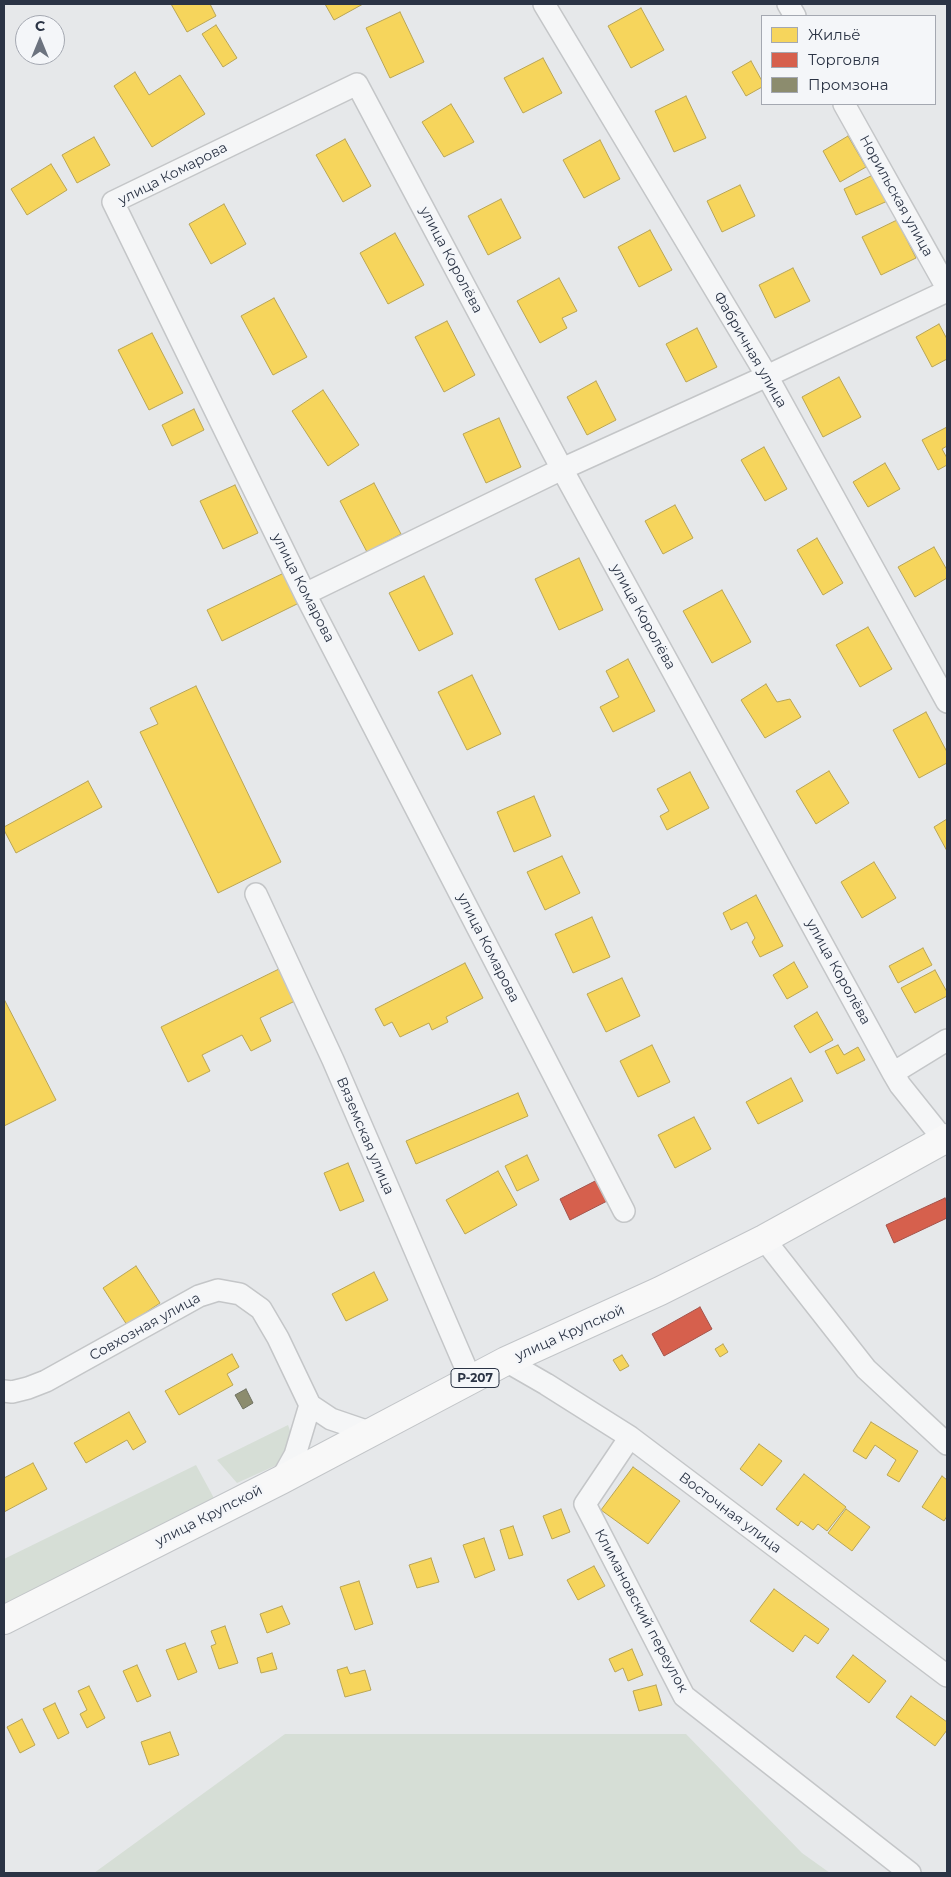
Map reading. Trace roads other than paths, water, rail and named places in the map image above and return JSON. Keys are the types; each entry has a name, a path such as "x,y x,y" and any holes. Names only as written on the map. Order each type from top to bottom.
{"main road":[{"name":"улица Крупской","path":"4,1620 281,1480 506,1362 660,1292 764,1239 946,1139"}],"street":[{"name":"Фабричная улица","path":"544,4 767,376 947,702"},
{"path":"788,4 794,15"},
{"name":"улица Королёва","path":"357,84 562,469 893,1073 900,1085 946,1139"},
{"name":"улица Комарова","path":"357,84 113,202 305,594 624,1211"},
{"name":"Норильская улица","path":"845,105 947,289"},
{"path":"305,594 562,469 767,376 947,289"},
{"name":"Вяземская улица","path":"256,894 333,1060 471,1380"},
{"path":"893,1073 947,1040"},
{"path":"764,1239 866,1369 947,1444"},
{"name":"Совхозная улица","path":"4,1391 12,1392 46,1381 199,1296 218,1290 240,1294 261,1309 278,1338 310,1405"},
{"name":"Восточная улица","path":"506,1362 546,1384 630,1437 947,1676"},
{"path":"281,1480 295,1455 310,1405 331,1419 372,1433"},
{"name":"Климановский переулок","path":"630,1437 585,1504 684,1696 910,1873"}]}
